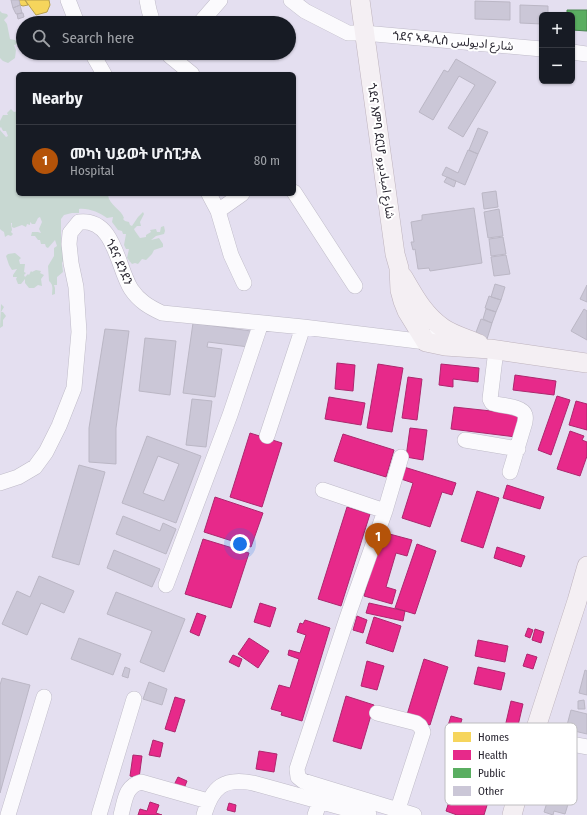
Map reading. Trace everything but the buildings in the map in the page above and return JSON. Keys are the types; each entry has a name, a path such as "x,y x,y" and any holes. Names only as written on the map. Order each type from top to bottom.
{"main road":[{"name":"ጎደና እምባ ደርሆ شارع امباديرو","path":"360,0 395,254 399,268 424,327"},
{"path":"424,327 493,350 586,363"},
{"path":"538,723 582,602 587,566"},
{"path":"512,815 515,805"}],"street":[{"path":"68,0 74,16"},
{"path":"147,0 151,16"},
{"path":"206,16 220,0"},
{"name":"ጎደና ኣዱሊስ شارع اديولس","path":"291,0 305,11 348,33 364,33 539,49"},
{"path":"575,52 587,54"},
{"path":"96,60 103,72"},
{"path":"177,60 190,72"},
{"path":"296,195 355,286"},
{"path":"210,196 218,211 231,255 244,283"},
{"path":"218,211 239,196"},
{"name":"ጎደና ደንደን","path":"0,483 18,477 35,467 46,452 59,426 74,388 79,332 76,287 69,244 70,233 79,222 92,223 107,233 130,288 148,307 162,313 303,327 424,327"},
{"path":"166,585 227,422 261,323"},
{"path":"267,436 303,327"},
{"path":"493,350 490,399 492,403 522,410 525,415 525,422 510,472"},
{"path":"465,440 518,448"},
{"path":"401,457 385,511 347,618 297,769 298,777 303,781 397,812 414,815"},
{"path":"323,490 385,511"},
{"path":"8,815 44,697"},
{"path":"100,815 134,699"},
{"path":"377,713 416,723 420,726 423,732 397,812"},
{"path":"577,745 587,747"},
{"path":"121,815 131,786 141,782 206,808 214,792 221,786 241,780 318,808 369,815"}],"shaded area":[{"path":"0,11 8,16 4,20 7,24 10,39 16,41 16,44 14,45 16,50 15,58 8,63 0,58"},
{"path":"11,109 14,112 16,112 16,196 108,196 110,202 120,212 124,218 123,219 129,222 132,226 143,212 144,214 140,222 141,226 137,226 134,229 140,238 146,237 146,235 151,232 150,230 156,229 157,232 160,232 161,227 164,226 164,234 156,236 151,240 159,238 163,244 163,247 154,250 146,260 142,259 138,264 132,264 127,258 129,249 126,249 124,245 126,234 123,234 122,231 118,230 112,222 113,217 107,218 87,209 79,209 79,213 64,215 61,219 61,246 63,248 64,259 62,263 63,272 57,277 57,285 54,285 55,294 52,295 52,286 49,281 48,266 54,256 54,248 57,246 55,240 48,248 45,244 41,244 40,240 38,240 35,236 31,236 32,232 41,233 39,229 42,222 40,217 35,224 30,222 30,225 27,224 26,227 22,225 14,228 12,227 11,223 11,232 13,234 11,236 8,235 5,237 4,232 0,229 0,130 6,137 8,136 6,131 3,131 1,127 0,128 0,121 3,115 8,115 7,113"},
{"path":"15,253 21,258 19,260 20,264 25,264 25,277 28,274 29,275 31,271 41,271 40,273 44,275 41,279 42,286 38,285 34,288 29,288 25,283 25,279 21,284 18,284 16,279 17,277 13,277 17,269 12,270 6,256 8,254"},
{"path":"1,304 4,307 1,312 3,312 6,316 3,320 3,326 0,328"}],"place":[{"name":"መካነ ህይወት ሆስፒታል","path":"378,556"}]}
